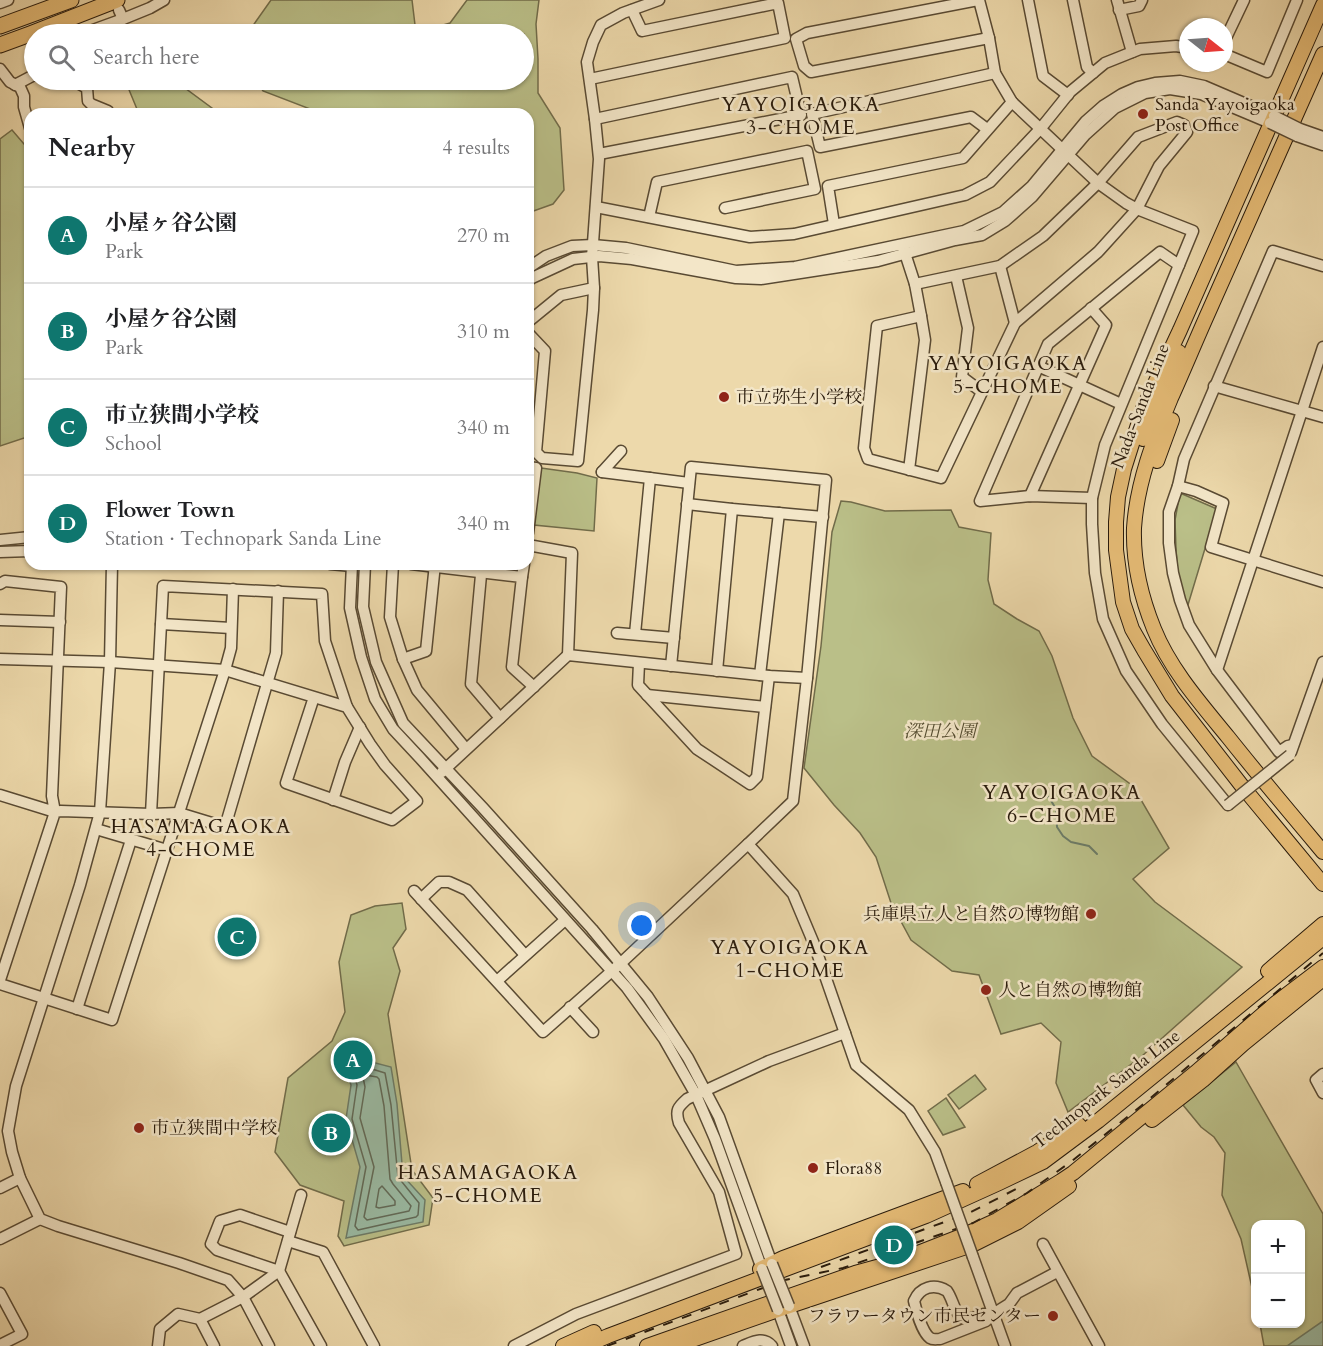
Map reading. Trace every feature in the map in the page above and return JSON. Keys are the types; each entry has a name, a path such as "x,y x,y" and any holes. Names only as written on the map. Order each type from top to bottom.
{"highway":[{"path":"0,26 71,0"},
{"path":"68,24 120,10"},
{"path":"0,45 24,36"}],"main road":[{"path":"1323,5 1143,409 1124,469 1116,522 1116,550 1123,602 1132,628 1172,696 1323,884"},
{"name":"Nada-Sanda Line","path":"1323,26 1152,414 1134,466 1124,521 1127,579 1136,614 1169,680 1323,872"},
{"name":"Nada-Sanda Line","path":"1323,54 1156,434 1144,472 1134,528 1136,562 1143,598 1168,657 1225,734 1323,852"},
{"path":"1156,434 1187,378 1323,74"},
{"path":"1152,414 1180,330"},
{"path":"1187,378 1149,487 1144,508 1145,566 1158,618 1177,655 1230,730"},
{"path":"1185,682 1230,730 1323,839"},
{"path":"1188,706 1228,768"},
{"path":"970,1188 1037,1152 1109,1103 1323,924"},
{"name":"Technopark Sanda Line","path":"585,1346 926,1216 1043,1161 1083,1133 1323,938"},
{"path":"960,1249 1037,1202 1195,1073 1277,1002 1323,967"},
{"path":"675,1346 972,1245 1018,1222 1059,1194 1203,1080 1323,979"},
{"path":"1142,1086 1208,1021"},
{"path":"1195,1073 1205,1072 1227,1058"},
{"path":"563,1346 591,1333 767,1267 791,1254 1043,1161"},
{"path":"647,1346 855,1273 895,1262 964,1235 997,1220 1061,1182"}],"street":[{"path":"0,3 8,0"},
{"path":"100,24 120,10 150,8 164,0"},
{"path":"534,339 545,351 536,452 542,458 578,461 592,322 594,288 592,257 598,154 587,62 601,25 659,0"},
{"path":"989,38 811,72 804,66 796,39 807,33 979,0 989,38 994,73 1012,102 1098,183 1126,203 1193,231 1105,446 1092,498 1095,573 1104,619 1126,671 1162,724 1228,805 1291,750 1323,662"},
{"path":"1028,0 1043,76 1068,95"},
{"path":"1072,0 1087,67 1093,73"},
{"path":"1132,52 1118,5 1139,6 1142,0"},
{"path":"1233,23 1244,0"},
{"path":"1233,58 1268,72 1297,0"},
{"path":"590,79 785,38 778,3 642,31 632,10"},
{"path":"596,207 750,237 794,234 965,195 990,182 1041,128 1068,95 1105,63 1140,49 1179,46"},
{"path":"0,69 10,82 20,87 24,96 24,108"},
{"path":"987,129 971,117 820,147 812,114 994,73"},
{"path":"595,118 792,77 801,115 598,154"},
{"path":"15,85 24,80"},
{"path":"534,264 546,256 572,246 593,245 626,248 736,271 795,267 904,249 964,231 1003,213 1065,152 1115,108 1145,93 1161,90 1170,89 1201,94 1272,120 1323,145"},
{"path":"87,90 88,101 101,108"},
{"path":"834,224 828,186 963,158 1012,102"},
{"path":"915,284 1000,267 1043,236 1098,183 1138,137 1177,122 1184,125 1187,132 1159,166 1137,209 1098,252 1015,323 941,478 868,459 864,448 877,326 921,316"},
{"path":"1299,132 1323,137"},
{"path":"648,217 657,182 807,152 815,189 725,208"},
{"path":"534,277 573,259 592,257 632,259 736,278 761,279 878,261 904,249"},
{"path":"904,249 915,284 925,340 909,470"},
{"path":"1291,750 1288,747 1280,752 1217,670 1189,625 1173,573 1169,543 1169,512 1184,459 1272,250 1323,266"},
{"path":"1092,498 1030,496 980,501 1048,344 1160,252 1179,265"},
{"path":"1000,267 1015,323"},
{"path":"956,276 968,328 963,377 982,392"},
{"path":"534,317 561,295 594,288"},
{"path":"1030,496 1106,325 1091,308"},
{"path":"1217,670 1323,346"},
{"path":"1038,366 1121,404"},
{"path":"1214,386 1323,417"},
{"path":"621,451 602,472 689,483"},
{"path":"525,956 467,890 448,882 439,882 418,895 543,1032 621,963 793,801 826,480 690,467 671,666"},
{"path":"534,468 536,468 534,484"},
{"path":"635,634 650,478"},
{"path":"1178,486 1223,503 1211,547 1323,582"},
{"path":"687,504 823,517"},
{"path":"717,670 732,509"},
{"path":"639,663 638,685 647,695 697,749 750,784 757,777 765,707 765,676 778,513"},
{"path":"0,540 24,538"},
{"path":"534,546 572,553 573,655"},
{"path":"0,552 24,551"},
{"path":"112,570 110,662 100,812 80,885 43,998 4,1131 20,1178 40,1219 228,1280 243,1297 269,1346"},
{"path":"353,570 350,608 361,657 375,699 393,729 627,988 719,1117 767,1267 784,1308 804,1346"},
{"path":"365,570 363,607 376,662 403,723 478,802 621,963 648,997 688,1058 701,1093"},
{"path":"393,570 390,617 403,659 417,690 466,749"},
{"path":"403,659 426,651 434,570"},
{"path":"481,570 471,684 500,718"},
{"path":"490,570 522,577"},
{"path":"523,570 512,667 534,687"},
{"path":"0,584 5,581 62,587 52,796 55,812 0,982 112,1020 225,670 231,648 233,589"},
{"path":"151,814 163,586 322,594 326,641 347,707 370,744 417,801 392,820 286,783 314,696"},
{"path":"1,800 55,812 179,813 225,827 276,653 278,591"},
{"path":"0,620 60,622"},
{"path":"161,624 231,628"},
{"path":"617,633 674,638"},
{"path":"438,778 534,687 573,655 765,676 807,678"},
{"path":"0,659 110,662 225,670 347,707"},
{"path":"647,695 765,707"},
{"path":"333,800 345,762 360,727"},
{"path":"96,829 167,850"},
{"path":"77,1009 131,840"},
{"path":"748,844 793,894 814,944 856,1065 909,1110 935,1152 1005,1346"},
{"path":"497,981 566,920"},
{"path":"570,1007 593,1032"},
{"path":"514,1346 576,1314 736,1254 719,1192 679,1123 677,1110 687,1099 769,1061 845,1033"},
{"path":"1323,1074 1316,1080 1323,1093"},
{"path":"0,1188 20,1178"},
{"path":"158,1346 160,1329 178,1314 200,1319 243,1297 279,1271 301,1196"},
{"path":"321,1346 279,1271 217,1250 212,1244 220,1221 240,1215 323,1252 374,1346"},
{"path":"0,1239 40,1219"},
{"path":"1043,1244 1099,1346"},
{"path":"993,1314 963,1320 956,1312 947,1291 937,1287 919,1292 914,1301 928,1337 940,1340 987,1321 993,1314 1009,1305 1017,1293 1057,1272"},
{"path":"0,1294 22,1334 0,1345"},
{"path":"784,1308 791,1346"},
{"path":"200,1319 214,1346"},
{"path":"742,1346 762,1340 772,1346"}],"green space":[{"path":"271,0 412,0 415,24 254,24"},
{"path":"467,0 539,0 536,24 538,93 560,128 564,190 553,204 534,211 534,108 307,108 263,91 534,90 534,24 447,24 450,23"},
{"path":"129,90 187,90 212,108 137,108"},
{"path":"12,130 24,144 24,438 0,446 0,139"},
{"path":"541,468 597,478 594,531 534,525"},
{"path":"1180,493 1217,509 1187,608 1178,576 1176,549 1175,520"},
{"name":"深田公園","path":"841,501 885,511 951,510 959,527 991,533 988,580 994,604 1039,631 1052,656 1073,718 1092,756 1133,786 1169,848 1133,879 1155,902 1242,967 1142,1056 1068,1112 1056,1083 1061,1042 1041,1023 1001,1034 979,975 952,971 911,940 891,903 876,857 860,833 804,768 821,646 832,532"},
{"path":"402,903 406,929 393,948 400,971 388,1014 412,1170 433,1198 429,1225 344,1246 338,1236 344,1201 300,1185 275,1152 288,1078 332,1041 345,1012 339,962 351,915 375,906"},
{"path":"1236,1062 1323,1214 1323,1346 1264,1346 1261,1328 1305,1328 1305,1220 1251,1220 1251,1283 1241,1239 1222,1195 1225,1153 1214,1137 1201,1127 1183,1105"},
{"path":"975,1075 986,1089 959,1109 948,1095"},
{"path":"946,1098 965,1127 943,1135 928,1111"}],"water":[{"path":"341,1054 391,1067 397,1104 403,1176 425,1200 423,1222 346,1238 360,1167 346,1119 351,1085"},
{"path":"1323,1321 1323,1346 1287,1346"}],"waterway":[{"path":"1044,793 1056,809 1057,827 1063,836 1071,842 1089,846 1097,854"}],"railway":[{"path":"780,1281 843,1268 973,1223 1027,1193 1072,1161 1141,1106 1323,953"},
{"path":"821,1267 969,1213 1024,1185"},
{"path":"607,1346 787,1279"}],"place":[{"name":"Sanda Yayoigaoka Post Office","path":"1143,114"},
{"name":"市立弥生小学校","path":"724,397"},
{"name":"兵庫県立人と自然の博物館","path":"1091,914"},
{"name":"市立狭間小学校","path":"237,937"},
{"name":"人と自然の博物館","path":"986,990"},
{"name":"小屋ヶ谷公園","path":"353,1060"},
{"name":"市立狭間中学校","path":"139,1128"},
{"name":"小屋ケ谷公園","path":"331,1133"},
{"name":"Flora88","path":"813,1168"},
{"name":"Flower Town","path":"894,1245"},
{"name":"フラワータウン市民センター","path":"1053,1316"}],"district":[{"name":"YAYOIGAOKA 3-CHOME","path":"801,116"},
{"name":"YAYOIGAOKA 5-CHOME","path":"1008,374"},
{"name":"YAYOIGAOKA 6-CHOME","path":"1062,804"},
{"name":"HASAMAGAOKA 4-CHOME","path":"201,838"},
{"name":"YAYOIGAOKA 1-CHOME","path":"790,958"},
{"name":"HASAMAGAOKA 5-CHOME","path":"488,1184"}]}
